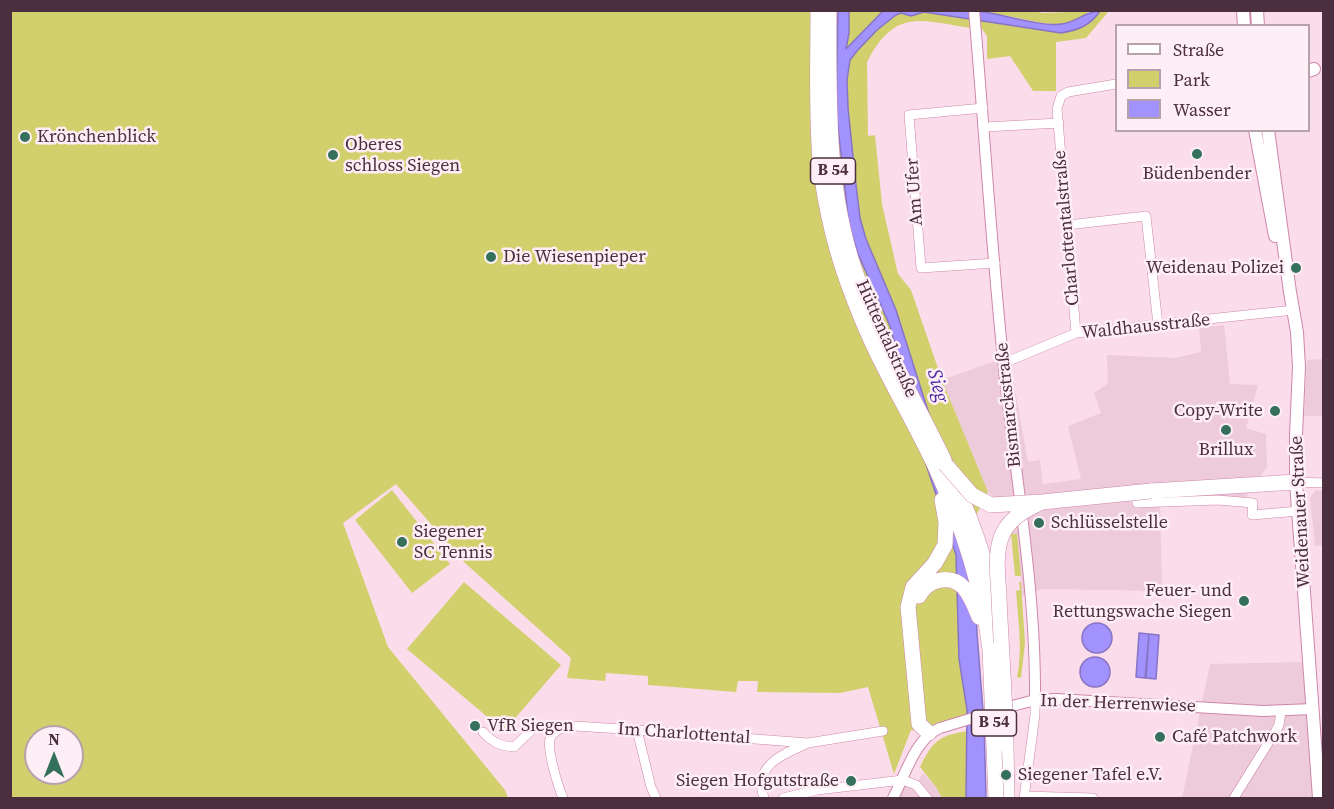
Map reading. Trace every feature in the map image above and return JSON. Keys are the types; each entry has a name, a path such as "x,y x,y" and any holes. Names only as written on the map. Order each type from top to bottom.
{"highway":[{"name":"Hüttentalstraße","path":"818,10 820,161 835,242 855,303 872,343 966,509 978,543 989,580 1000,635 1005,719 1006,798"},
{"name":"Hüttentalstraße","path":"829,10 832,160 845,238 877,326 940,465 982,599 990,648 996,798"},
{"path":"940,465 972,495 985,503 999,505 1105,494 1296,482"},
{"path":"929,734 919,724 908,607 914,587 931,576 947,538 940,465"},
{"path":"1000,635 999,541 1011,521 1030,507 1042,502"},
{"path":"931,576 960,584 964,588 974,605 990,648"}],"main road":[{"name":"Weidenauer Straße","path":"1256,132 1265,158 1298,332 1296,482 1319,798"},
{"name":"Weidenauer Straße","path":"1265,158 1268,132"}],"street":[{"name":"Bismarckstraße","path":"974,10 1004,363 1035,633 1035,715 1024,797"},
{"name":"Charlottentalstraße","path":"1076,333 1058,110 1061,96 1068,92 1115,84"},
{"name":"Am Ufer","path":"983,108 909,115 921,268 995,263"},
{"path":"985,128 1059,123"},
{"path":"1068,225 1146,216 1158,326"},
{"name":"Waldhausstraße","path":"1004,363 1076,333 1294,310"},
{"path":"1296,482 1323,483"},
{"path":"1020,501 1136,486 1137,503 1236,501 1253,503 1252,515 1299,512"},
{"name":"In der Herrenwiese","path":"929,734 951,724 1035,700 1085,699 1263,711 1313,709"},
{"path":"1234,798 1275,732 1281,711"},
{"name":"Im Charlottental","path":"483,732 491,741 514,747 535,727 560,729 575,726 808,743 883,731"},
{"path":"560,729 549,739 554,770 563,798"},
{"path":"636,730 656,798"},
{"path":"893,798 915,753 929,734"},
{"name":"Im Charlottental","path":"764,798 762,783 764,773 773,761 808,743"},
{"path":"783,798 817,790 903,780 916,785 927,798"},
{"path":"1024,797 1091,798"}],"shaded area":[{"path":"1224,325 1230,384 1258,385 1246,428 1266,434 1267,467 1244,500 1160,501 1162,591 1042,589 1022,596 1017,534 1011,534 1009,514 988,492 942,380 1009,356 1028,462 1040,460 1043,484 1081,479 1068,426 1101,413 1094,393 1108,383 1107,355 1175,358 1201,352 1199,328"},
{"path":"1323,359 1323,416 1304,416 1307,360"},
{"path":"1316,490 1323,491 1324,545 1315,546 1310,498"},
{"path":"1304,662 1323,765 1323,798 1182,798 1210,664"},
{"path":"923,773 936,787 942,798 893,798 903,780 916,785"}],"green space":[{"path":"884,10 904,14 924,12 1061,33 1097,15 1100,11 1109,11 1086,38 1056,42 1056,91 1033,91 1010,56 987,59 987,36 982,29 916,21 903,24 891,31 879,43 867,62 868,136 875,135 882,204 898,274 911,290 942,380 988,492 956,555 959,659 967,710 967,726 911,730 894,774 868,687 840,693 757,692 758,681 738,681 736,692 648,685 648,676 606,673 605,681 567,678 571,658 465,563 396,484 343,523 388,647 505,790 508,798 11,798 11,11"},
{"path":"1024,10 1044,13 1089,11 1072,22 1050,24 980,11"},
{"name":"Siegener SC Tennis","path":"392,490 450,564 412,593 355,520"},
{"path":"1011,534 1017,534 1021,576 1015,576"},
{"path":"464,582 561,665 504,731 407,649"},
{"path":"1019,582 1021,582 1025,643 1021,678 1017,677 1020,645 1016,591 1020,590"},
{"path":"967,731 966,798 942,798 920,767 938,741 949,735"}],"water":[{"path":"838,11 849,11 846,49 883,11 976,11 1031,22 1062,24 1100,11 1083,26 1061,33 924,12 911,16 901,13 877,30 857,51 850,60 847,80 860,218 866,239 896,310 974,556 986,798 966,798 967,710 959,659 956,555 926,464 890,326 858,254 849,225 836,109"},
{"path":"1097,623 1108,627 1112,638 1108,649 1097,653 1086,649 1082,638 1086,627"},
{"path":"1139,633 1149,634 1145,678 1136,677"},
{"path":"1149,634 1159,635 1156,679 1146,678"},
{"path":"1095,657 1106,661 1110,672 1106,683 1095,687 1084,683 1080,672 1084,661"}],"place":[{"name":"Krönchenblick","path":"25,137"},
{"name":"Büdenbender","path":"1197,154"},
{"name":"Oberes schloss Siegen","path":"333,155"},
{"name":"Die Wiesenpieper","path":"491,257"},
{"name":"Weidenau Polizei","path":"1296,268"},
{"name":"Copy-Write","path":"1275,411"},
{"name":"Brillux","path":"1226,430"},
{"name":"Schlüsselstelle","path":"1039,523"},
{"name":"Siegener SC Tennis","path":"402,542"},
{"name":"Feuer- und Rettungswache Siegen","path":"1244,601"},
{"name":"VfR Siegen","path":"475,726"},
{"name":"Café Patchwork","path":"1160,737"},
{"name":"Siegener Tafel e.V.","path":"1006,775"},
{"name":"Siegen Hofgutstraße","path":"851,781"}],"water label":[{"name":"Sieg","path":"937,386"}]}
